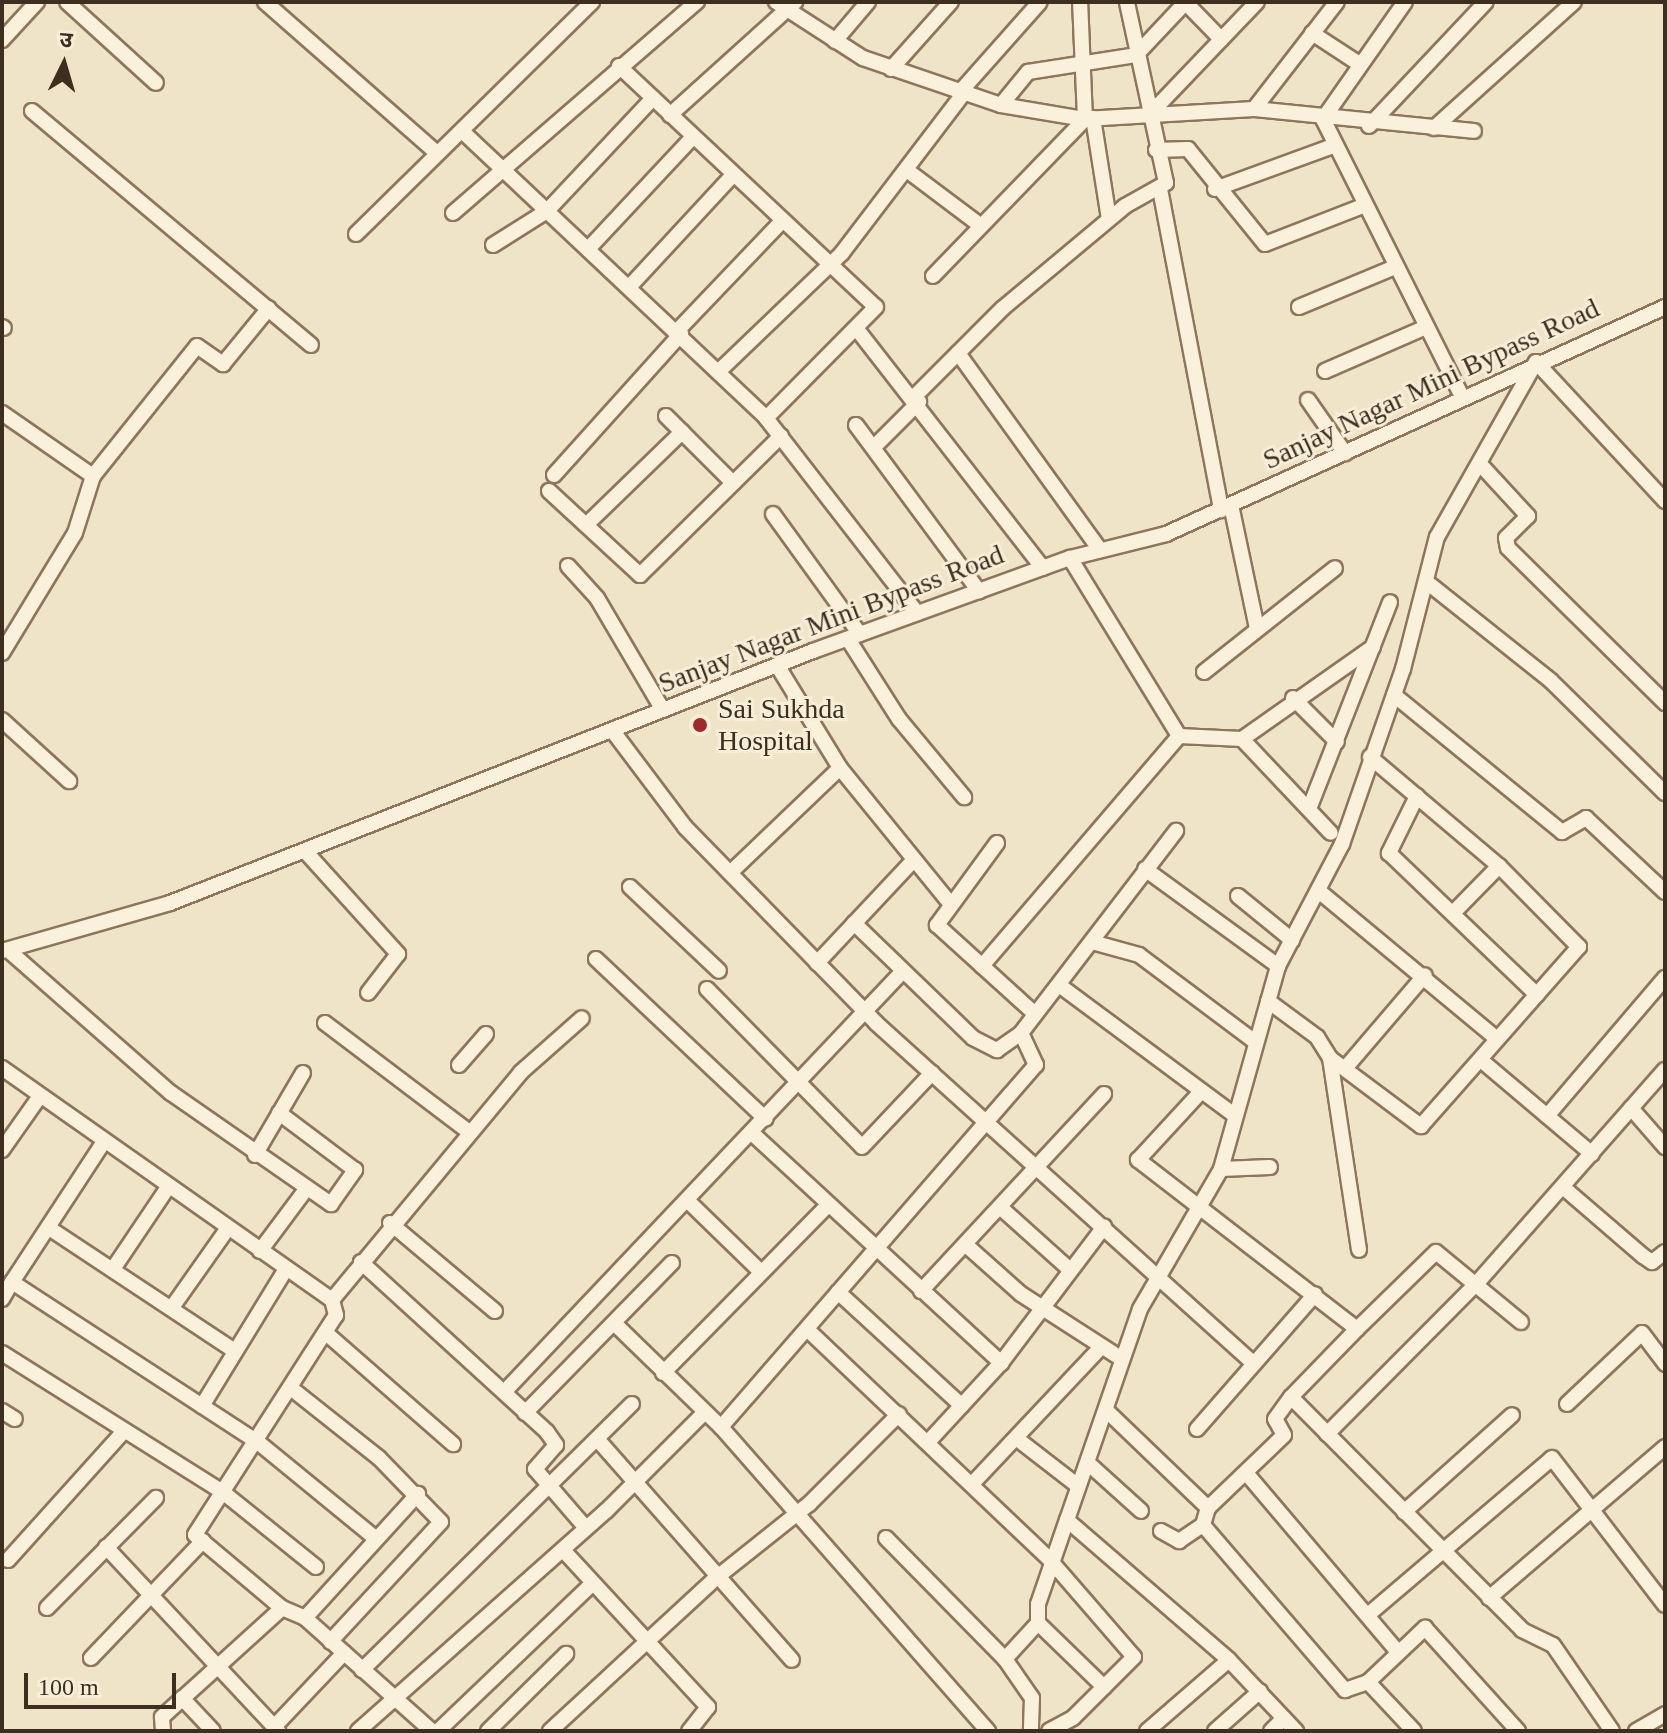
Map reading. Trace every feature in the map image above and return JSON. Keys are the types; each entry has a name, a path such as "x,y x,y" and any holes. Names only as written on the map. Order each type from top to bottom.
{"street":[{"path":"2,40 37,2"},
{"path":"67,2 156,83"},
{"path":"265,2 436,152"},
{"path":"356,234 592,2"},
{"path":"453,213 502,173 619,66 697,2"},
{"path":"835,41 868,2"},
{"path":"891,69 951,2"},
{"path":"718,372 831,264 908,171 962,93 1040,2"},
{"path":"1080,2 1089,118 1109,219"},
{"path":"874,447 958,353 1109,219 1166,183 1156,150 1127,2"},
{"path":"1001,105 1028,72 1136,55 1186,2 1221,39"},
{"path":"1149,115 1257,2"},
{"path":"1254,109 1337,2"},
{"path":"1323,119 1358,63 1405,2"},
{"path":"1369,126 1486,2"},
{"path":"670,115 786,5 835,41 891,69 1001,105 1089,118 1254,109 1369,126 1474,131"},
{"path":"1434,128 1564,5"},
{"path":"1312,33 1358,63"},
{"path":"619,66 876,307 766,418"},
{"path":"493,245 547,211 653,98"},
{"path":"32,111 311,345"},
{"path":"933,276 1089,118"},
{"path":"1323,119 1333,146 1462,397"},
{"path":"463,132 502,173 631,285 766,418 917,613"},
{"path":"589,248 693,137"},
{"path":"1215,189 1333,146"},
{"path":"1156,150 1188,149 1215,189 1265,244 1363,206"},
{"path":"908,171 980,225"},
{"path":"631,285 733,175"},
{"path":"1160,189 1226,507 1257,628"},
{"path":"554,475 783,220"},
{"path":"1299,307 1395,267"},
{"name":"Sanjay Nagar Mini Bypass Road","path":"5,951 170,903 854,636 1070,558 1166,534 1536,362 1665,307"},
{"path":"2,653 75,533 93,476 197,346 223,364 269,308"},
{"path":"1325,371 1426,327"},
{"path":"856,328 917,399 1043,568"},
{"path":"958,353 1100,550"},
{"path":"1005,1659 1038,1623 1050,1560 1108,1412 1122,1359 1157,1276 1221,1169 1254,1041 1278,966 1320,892 1394,695 1428,583 1437,537 1536,362 1665,501"},
{"path":"1308,400 1345,453"},
{"path":"2,413 93,476"},
{"path":"666,416 733,483"},
{"path":"856,425 979,591"},
{"path":"586,525 682,432"},
{"path":"549,491 640,575 781,436"},
{"path":"1480,464 1528,516 1506,538 1508,548 1665,703"},
{"path":"773,514 854,636 899,719 964,797"},
{"path":"1070,558 1179,736"},
{"path":"568,566 597,598 663,710"},
{"path":"1204,672 1335,568"},
{"path":"1428,583 1551,681 1665,793"},
{"path":"1309,809 1390,602"},
{"path":"1179,736 1242,739 1293,698 1373,647"},
{"path":"777,665 840,768 911,863 948,901"},
{"path":"1394,695 1562,832 1586,818 1665,892"},
{"path":"1293,698 1337,742"},
{"path":"2,720 69,781"},
{"path":"612,730 730,873 864,1012 1254,1364"},
{"path":"982,966 1179,736"},
{"path":"1242,739 1331,833"},
{"path":"1330,1058 1348,1065 1421,1126 1482,1061 1497,1039 1579,947 1499,866 1370,757"},
{"path":"730,873 840,768"},
{"path":"1417,796 1389,853 1455,911 1537,995"},
{"path":"854,923 987,1050 1021,1033 1033,1012 1059,985 1176,831"},
{"path":"997,843 948,901 937,925 1033,1012"},
{"path":"305,851 398,954 368,993"},
{"path":"817,963 911,863"},
{"path":"1455,911 1499,866"},
{"path":"1145,869 1278,966"},
{"path":"630,887 719,971"},
{"path":"1320,892 1425,975 1497,1039"},
{"path":"1238,896 1292,940"},
{"path":"1092,942 1139,955 1254,1041"},
{"path":"5,951 171,1093 304,1192 331,1204 355,1170 279,1113"},
{"path":"596,959 766,1119"},
{"path":"507,1389 690,1203 903,971"},
{"path":"1348,1065 1425,975"},
{"path":"1547,1116 1665,978"},
{"path":"1059,985 1199,1094 1234,1115"},
{"path":"707,989 799,1087 862,1147 932,1073"},
{"path":"1268,1001 1317,1037 1330,1058 1359,1250"},
{"path":"332,1300 390,1223 469,1132 582,1018"},
{"path":"325,1023 469,1132"},
{"path":"721,1427 810,1332 874,1246 984,1119 1036,1065 1021,1033"},
{"path":"459,1065 486,1034"},
{"path":"1482,1061 1592,1154"},
{"path":"2,1068 38,1099 332,1300 336,1315 326,1333 259,1443 195,1535 282,1608 305,1618 432,1731"},
{"path":"1327,1434 1477,1283 1665,1070"},
{"path":"255,1155 303,1073"},
{"path":"921,1291 1104,1094"},
{"path":"1199,1094 1138,1160 1196,1210 1315,1294 1357,1329"},
{"path":"2,1150 38,1099"},
{"path":"1631,1108 1665,1147"},
{"path":"753,1134 1001,1363"},
{"path":"2,1299 103,1143"},
{"path":"1221,1169 1270,1167"},
{"path":"113,1269 168,1187"},
{"path":"1564,1188 1652,1262 1665,1252"},
{"path":"260,1251 304,1192"},
{"path":"690,1203 761,1272"},
{"path":"663,1373 828,1205"},
{"path":"1000,1207 1069,1269"},
{"path":"390,1223 495,1311"},
{"path":"928,1442 1001,1363 1044,1308 1069,1269 1104,1227"},
{"path":"49,1228 173,1306 235,1351"},
{"path":"173,1306 228,1228"},
{"path":"966,1245 1099,1349 1122,1359"},
{"path":"1161,1531 1179,1541 1203,1525 1208,1508 1247,1474 1284,1435 1275,1419 1291,1397 1436,1252 1521,1322"},
{"path":"361,1262 507,1389 556,1445 535,1469 585,1527"},
{"path":"525,1413 672,1263"},
{"path":"202,1406 286,1269"},
{"path":"12,1282 259,1443 375,1538"},
{"path":"838,1292 962,1406"},
{"path":"1197,1429 1315,1294"},
{"path":"614,1323 702,1415 721,1427 988,1731"},
{"path":"810,1332 1050,1560 1134,1657 1104,1687 1049,1731"},
{"path":"326,1333 453,1444"},
{"path":"1567,1404 1642,1333 1665,1364"},
{"path":"972,1484 1099,1349"},
{"path":"2,1353 224,1493 316,1567"},
{"path":"292,1389 418,1494 441,1522 330,1642"},
{"path":"1291,1397 1522,1630 1553,1645 1612,1731"},
{"path":"362,1670 632,1404"},
{"path":"1108,1412 1208,1508"},
{"path":"550,1731 644,1641 796,1512 899,1414"},
{"path":"358,1731 563,1550 702,1415"},
{"path":"1404,1512 1512,1415"},
{"path":"8,1560 124,1431"},
{"path":"1016,1438 1078,1486"},
{"path":"598,1440 636,1480 716,1578 792,1660"},
{"path":"1489,1598 1593,1503 1665,1447"},
{"path":"1369,1614 1552,1458 1593,1503 1664,1600"},
{"path":"1089,1464 1141,1511"},
{"path":"1247,1474 1369,1614 1398,1652"},
{"path":"305,1618 418,1494"},
{"path":"47,1608 156,1498"},
{"path":"1067,1520 1229,1660 1296,1731"},
{"path":"1203,1525 1345,1690 1368,1682 1425,1628 1518,1731"},
{"path":"886,1538 1005,1659 1032,1698 1031,1731"},
{"path":"91,1658 203,1541"},
{"path":"106,1547 219,1662 236,1693 276,1729 344,1653"},
{"path":"563,1550 708,1707 689,1731"},
{"path":"438,1731 592,1584"},
{"path":"163,1731 162,1717 282,1608"},
{"path":"1038,1623 1104,1687"},
{"path":"488,1731 566,1654"},
{"path":"1147,1731 1229,1660"},
{"path":"1368,1682 1414,1731"},
{"path":"1215,1731 1260,1691"},
{"path":"182,1698 213,1731"},
{"path":"1636,1731 1665,1714"},
{"path":"1271,1731 1284,1718"}],"place":[{"name":"Sai Sukhda Hospital","path":"700,725"}]}
